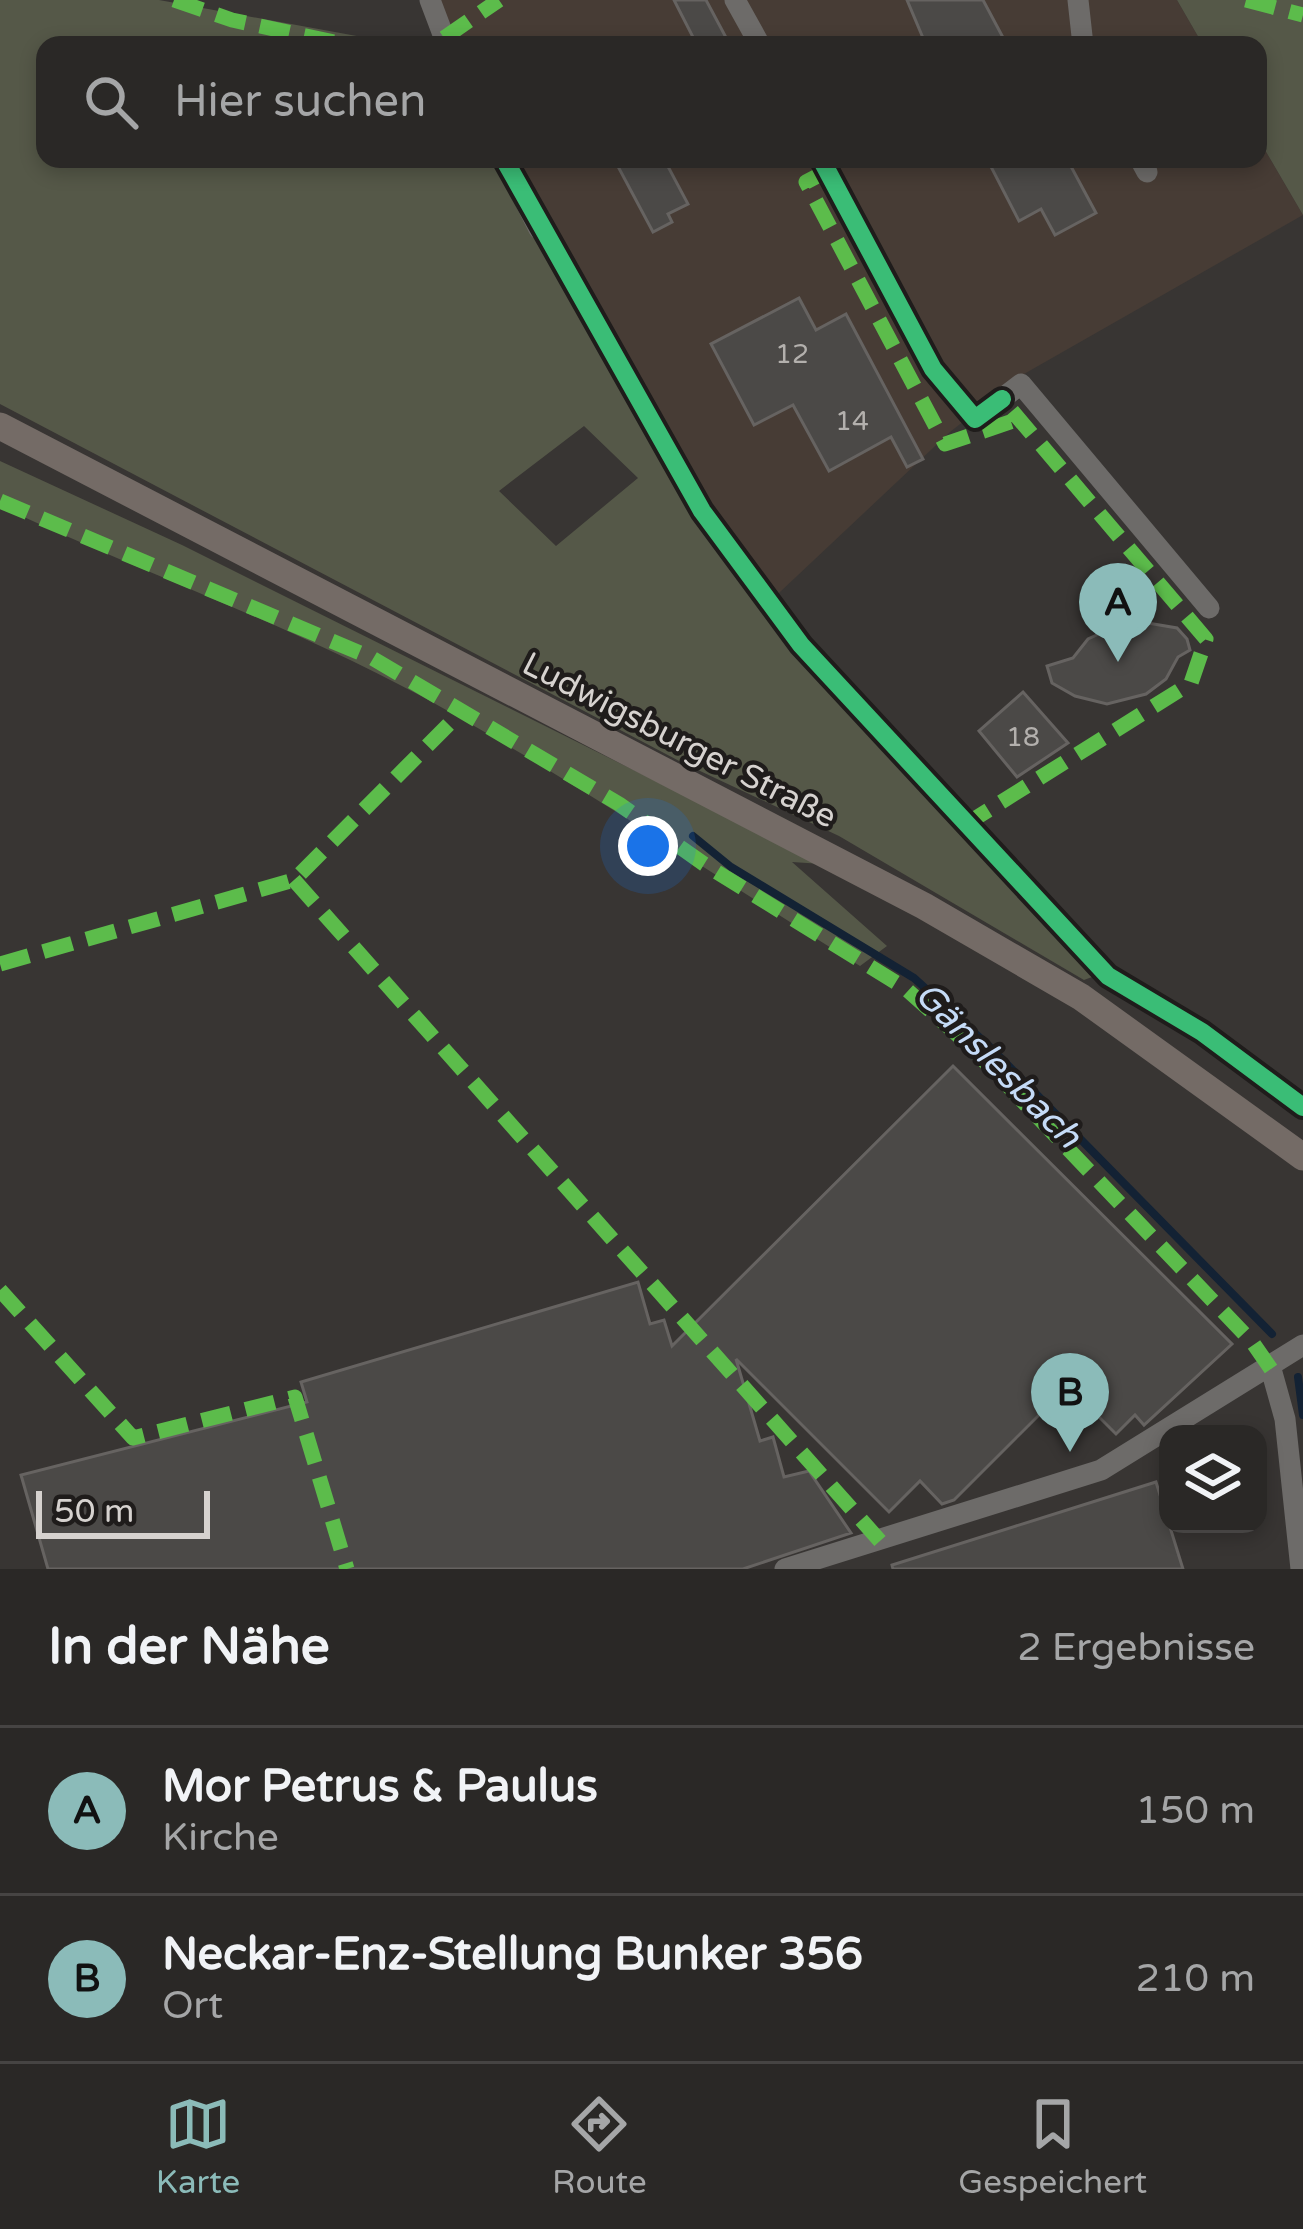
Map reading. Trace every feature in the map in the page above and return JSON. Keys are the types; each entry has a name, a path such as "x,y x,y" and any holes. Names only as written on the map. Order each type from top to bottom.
{"main road":[{"name":"Ludwigsburger Straße","path":"0,426 924,906 1081,997 1303,1156"}],"street":[{"path":"430,0 444,36"},
{"path":"1078,0 1082,36"},
{"path":"738,1 756,36"},
{"path":"508,168 539,229"},
{"path":"825,168 933,368 979,430 1002,399 1021,384 1209,608"},
{"path":"785,1569 1101,1469 1303,1345"},
{"path":"1270,1369 1285,1419 1301,1569"}],"shaded area":[{"path":"436,0 1177,0 1198,36 449,36"},
{"path":"1267,153 1303,215 1024,374 950,432 763,608 669,470 497,168 1267,168"}],"green space":[{"path":"0,0 159,0 357,36 36,36 36,168 497,168 669,470 763,608 1092,977 1084,980 839,836 683,763 0,404","holes":["584,426 638,478 556,546 499,491"]},
{"path":"1177,0 1303,0 1303,215 1267,153 1267,36 1198,36"},
{"path":"0,461 182,545 822,864 792,862 887,946 860,966 552,772 394,682 0,506"}],"building":[{"path":"674,0 706,0 725,36 692,36"},
{"path":"907,0 983,0 1002,36 922,36"},
{"path":"619,168 669,168 688,204 668,214 672,222 653,232"},
{"path":"992,168 1072,168 1096,213 1055,235 1041,209 1019,221"},
{"path":"799,298 816,330 846,314 923,459 907,467 891,437 829,471 793,405 754,425 711,344"},
{"path":"1130,620 1177,628 1187,639 1190,650 1178,657 1166,679 1146,694 1107,704 1075,696 1052,683 1047,666 1073,658 1088,639"},
{"path":"1023,692 1068,743 1017,777 979,731"},
{"path":"953,1066 1232,1344 1144,1425 1135,1415 1116,1434 1068,1386 954,1500 942,1504 920,1481 889,1512 736,1359 760,1441 773,1437 784,1477 809,1471 851,1533 743,1569 48,1569 21,1475 307,1402 301,1382 638,1282 650,1324 664,1320 672,1346"},
{"path":"1156,1482 1159,1533 1172,1533 1183,1569 893,1569 892,1565"}],"waterway":[{"name":"Gänslesbach","path":"693,836 731,867 914,978 989,1046 1272,1334"},
{"path":"1298,1377 1303,1415"}],"marked path":[{"path":"174,0 232,20 306,36"},
{"path":"447,36 499,0"},
{"path":"1246,0 1303,15"},
{"path":"827,171 806,182 945,444 1019,419"},
{"path":"963,826 1191,683 1206,639 1002,399"},
{"path":"0,501 372,658 619,804 704,864 905,988 971,1047 1253,1343 1271,1369"},
{"path":"0,964 294,880 462,711"},
{"path":"294,880 880,1541"},
{"path":"0,1290 133,1438 295,1397 347,1569"}],"cycle path":[{"path":"509,168 702,511 801,645 1108,976 1202,1032 1303,1107"},
{"path":"826,168 933,369 975,419 1002,399"}],"place":[{"name":"Mor Petrus & Paulus","path":"1118,662"},
{"name":"Neckar-Enz-Stellung Bunker 356","path":"1070,1452"}]}
